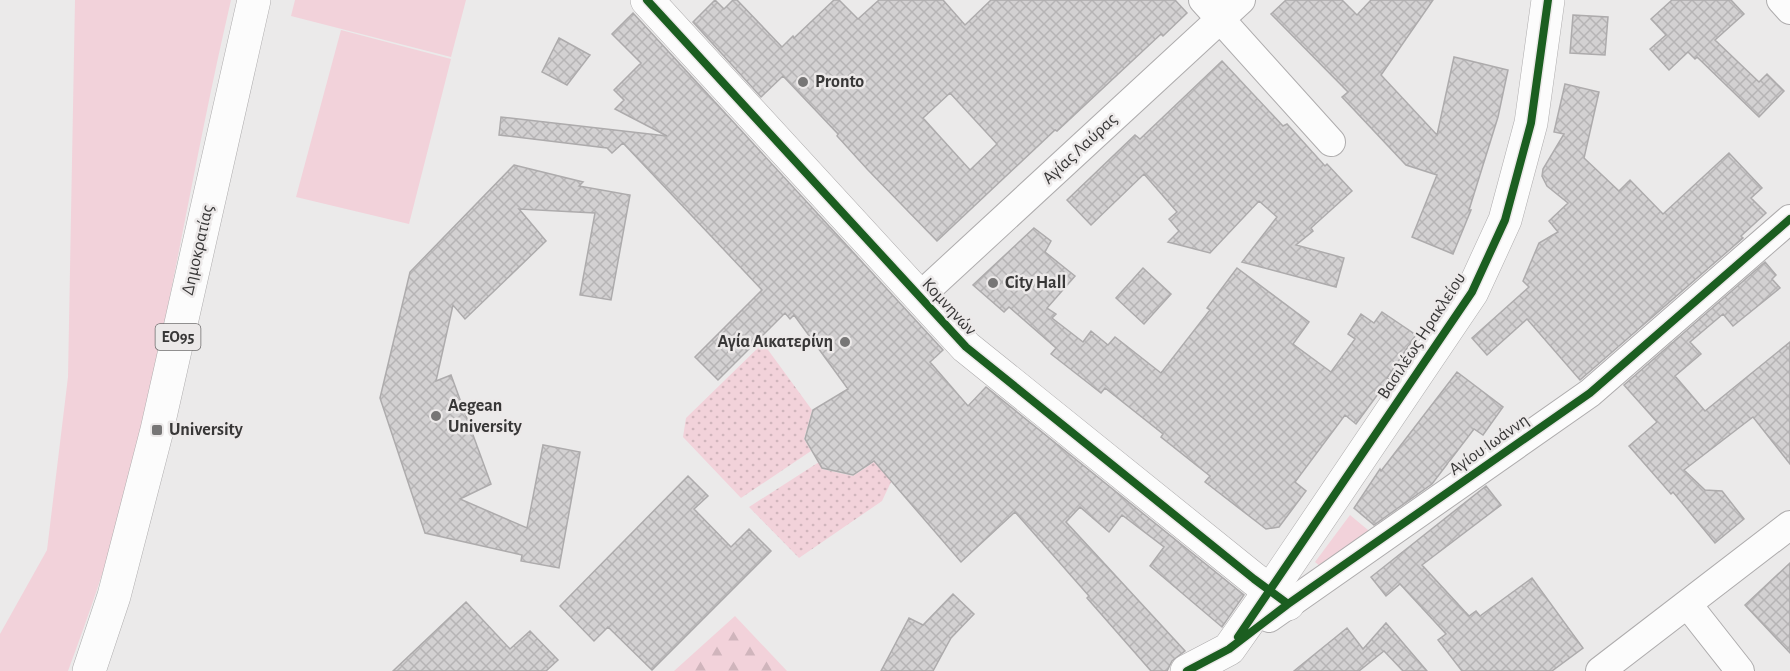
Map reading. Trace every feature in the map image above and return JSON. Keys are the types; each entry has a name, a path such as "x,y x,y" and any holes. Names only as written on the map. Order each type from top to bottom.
{"street":[{"name":"Δημοκρατίας","path":"89,671 114,596 157,430 254,0"},
{"name":"Κομνηνών","path":"647,0 966,347 1279,597"},
{"name":"Αγίας Λαύρας","path":"919,297 1212,10 1241,0"},
{"name":"Βασιλέως Ηρακλείου","path":"1187,671 1229,649 1279,597 1472,292 1505,220 1531,123 1548,0"},
{"path":"1781,0 1790,10"},
{"path":"1212,10 1331,142"},
{"name":"Αγίου Ιωάννη","path":"1279,597 1590,393 1790,219"},
{"path":"1600,671 1790,525"},
{"path":"1688,605 1740,671"}],"green space":[{"path":"75,0 231,0 146,409 112,545 95,595 68,671 0,671 0,634 47,550 68,377"},
{"path":"295,0 466,0 451,57 291,16"},
{"path":"341,30 451,59 409,224 296,197"},
{"path":"763,343 812,410 804,439 811,451 741,498 683,437 686,418"},
{"path":"913,436 925,451 891,482 882,501 799,558 749,507 819,462 822,469 853,476"},
{"path":"1350,515 1374,535 1327,572 1315,562"},
{"path":"735,616 787,671 674,671"}],"building":[{"path":"715,0 724,9 733,0 737,0 782,47 834,0 839,0 858,19 879,0 943,0 965,25 991,0 1175,0 1187,13 1163,36 1161,34 1057,131 1055,130 937,241 868,170 837,136 838,134 783,76 761,97 693,22","holes":["950,93 997,144 970,170 923,118"]},
{"path":"1286,0 1342,0 1357,15 1371,0 1433,0 1381,75 1437,135 1454,57 1508,70 1498,117 1469,210 1471,210 1453,254 1412,237 1437,175 1406,165 1342,97 1348,92 1271,14"},
{"path":"1672,0 1731,0 1744,14 1715,40 1759,82 1767,74 1784,91 1759,117 1697,57 1695,59 1688,52 1669,70 1650,49 1666,35 1651,19"},
{"path":"633,13 943,350 930,362 968,406 986,387 1244,595 1222,627 1150,566 1164,547 1122,515 1109,532 1080,507 1066,522 1185,651 1172,661 1167,671 1151,671 1015,512 961,562 874,461 853,475 822,468 805,439 813,410 848,389 794,315 790,319 785,313 718,380 695,357 762,290 623,143 612,153 607,148 499,135 501,117 667,136 615,109 624,100 614,90 641,63 612,34"},
{"path":"1573,15 1608,17 1605,55 1570,53"},
{"path":"559,38 590,55 567,85 542,72"},
{"path":"1222,61 1283,126 1287,124 1325,166 1327,164 1352,191 1311,228 1313,231 1296,245 1344,258 1336,287 1242,262 1277,217 1259,201 1210,253 1168,242 1179,231 1169,219 1177,212 1144,174 1091,225 1067,200 1135,135 1140,139"},
{"path":"1565,84 1599,92 1584,158 1619,191 1630,180 1663,214 1729,153 1762,188 1751,198 1766,213 1741,236 1743,238 1580,380 1527,319 1487,355 1472,338 1529,287 1523,281 1539,243 1558,232 1549,221 1568,203 1547,186 1542,176 1543,169 1564,134 1554,132"},
{"path":"514,165 583,182 579,186 630,195 611,300 580,295 595,213 519,209 546,241 465,319 453,305 436,381 451,375 491,484 460,499 527,528 543,445 580,452 559,568 521,561 522,555 425,533 380,398 410,272"},
{"path":"1034,228 1051,241 1045,252 1075,276 1047,308 1056,314 1052,318 1083,342 1091,331 1108,345 1115,337 1161,373 1210,310 1207,308 1237,268 1309,322 1293,344 1331,372 1355,339 1348,334 1361,314 1374,323 1382,312 1416,335 1387,378 1389,379 1356,424 1345,415 1295,482 1306,491 1279,527 1266,529 1205,482 1210,476 1161,437 1163,434 1105,388 1101,393 1051,354 1056,348 1009,307 1004,312 973,285"},
{"path":"1765,262 1776,275 1772,279 1780,288 1733,326 1723,314 1690,342 1701,354 1675,376 1705,411 1790,342 1790,464 1753,417 1684,470 1705,490 1722,491 1744,519 1715,543 1673,492 1671,494 1629,446 1657,422 1624,385"},
{"path":"1143,268 1171,294 1144,324 1116,298"},
{"path":"1457,372 1503,407 1483,435 1474,429 1432,484 1374,525 1354,508 1380,469 1381,471"},
{"path":"688,476 708,496 694,509 731,547 749,529 771,551 652,670 608,627 594,641 560,606"},
{"path":"1486,486 1501,505 1422,565 1469,616 1476,611 1480,616 1532,578 1583,648 1552,671 1462,671 1438,640 1446,634 1400,584 1386,596 1371,577"},
{"path":"1790,563 1790,653 1745,605"},
{"path":"953,594 974,614 951,638 933,671 881,671 909,618 923,625"},
{"path":"466,602 510,649 530,631 558,660 546,671 393,671"},
{"path":"1386,623 1427,671 1403,671 1384,651 1359,671 1294,671 1347,628 1363,649"}],"cycle path":[{"path":"647,0 966,347 1288,604"},
{"path":"1238,637 1472,292 1505,220 1531,123 1548,0"},
{"path":"1187,671 1229,649 1288,604 1590,393 1790,219"}],"place":[{"name":"Pronto","path":"803,82"},
{"name":"City Hall","path":"993,283"},
{"name":"Αγία Αικατερίνη","path":"845,342"},
{"name":"Aegean University","path":"436,416"},
{"name":"University","path":"157,430"}]}
